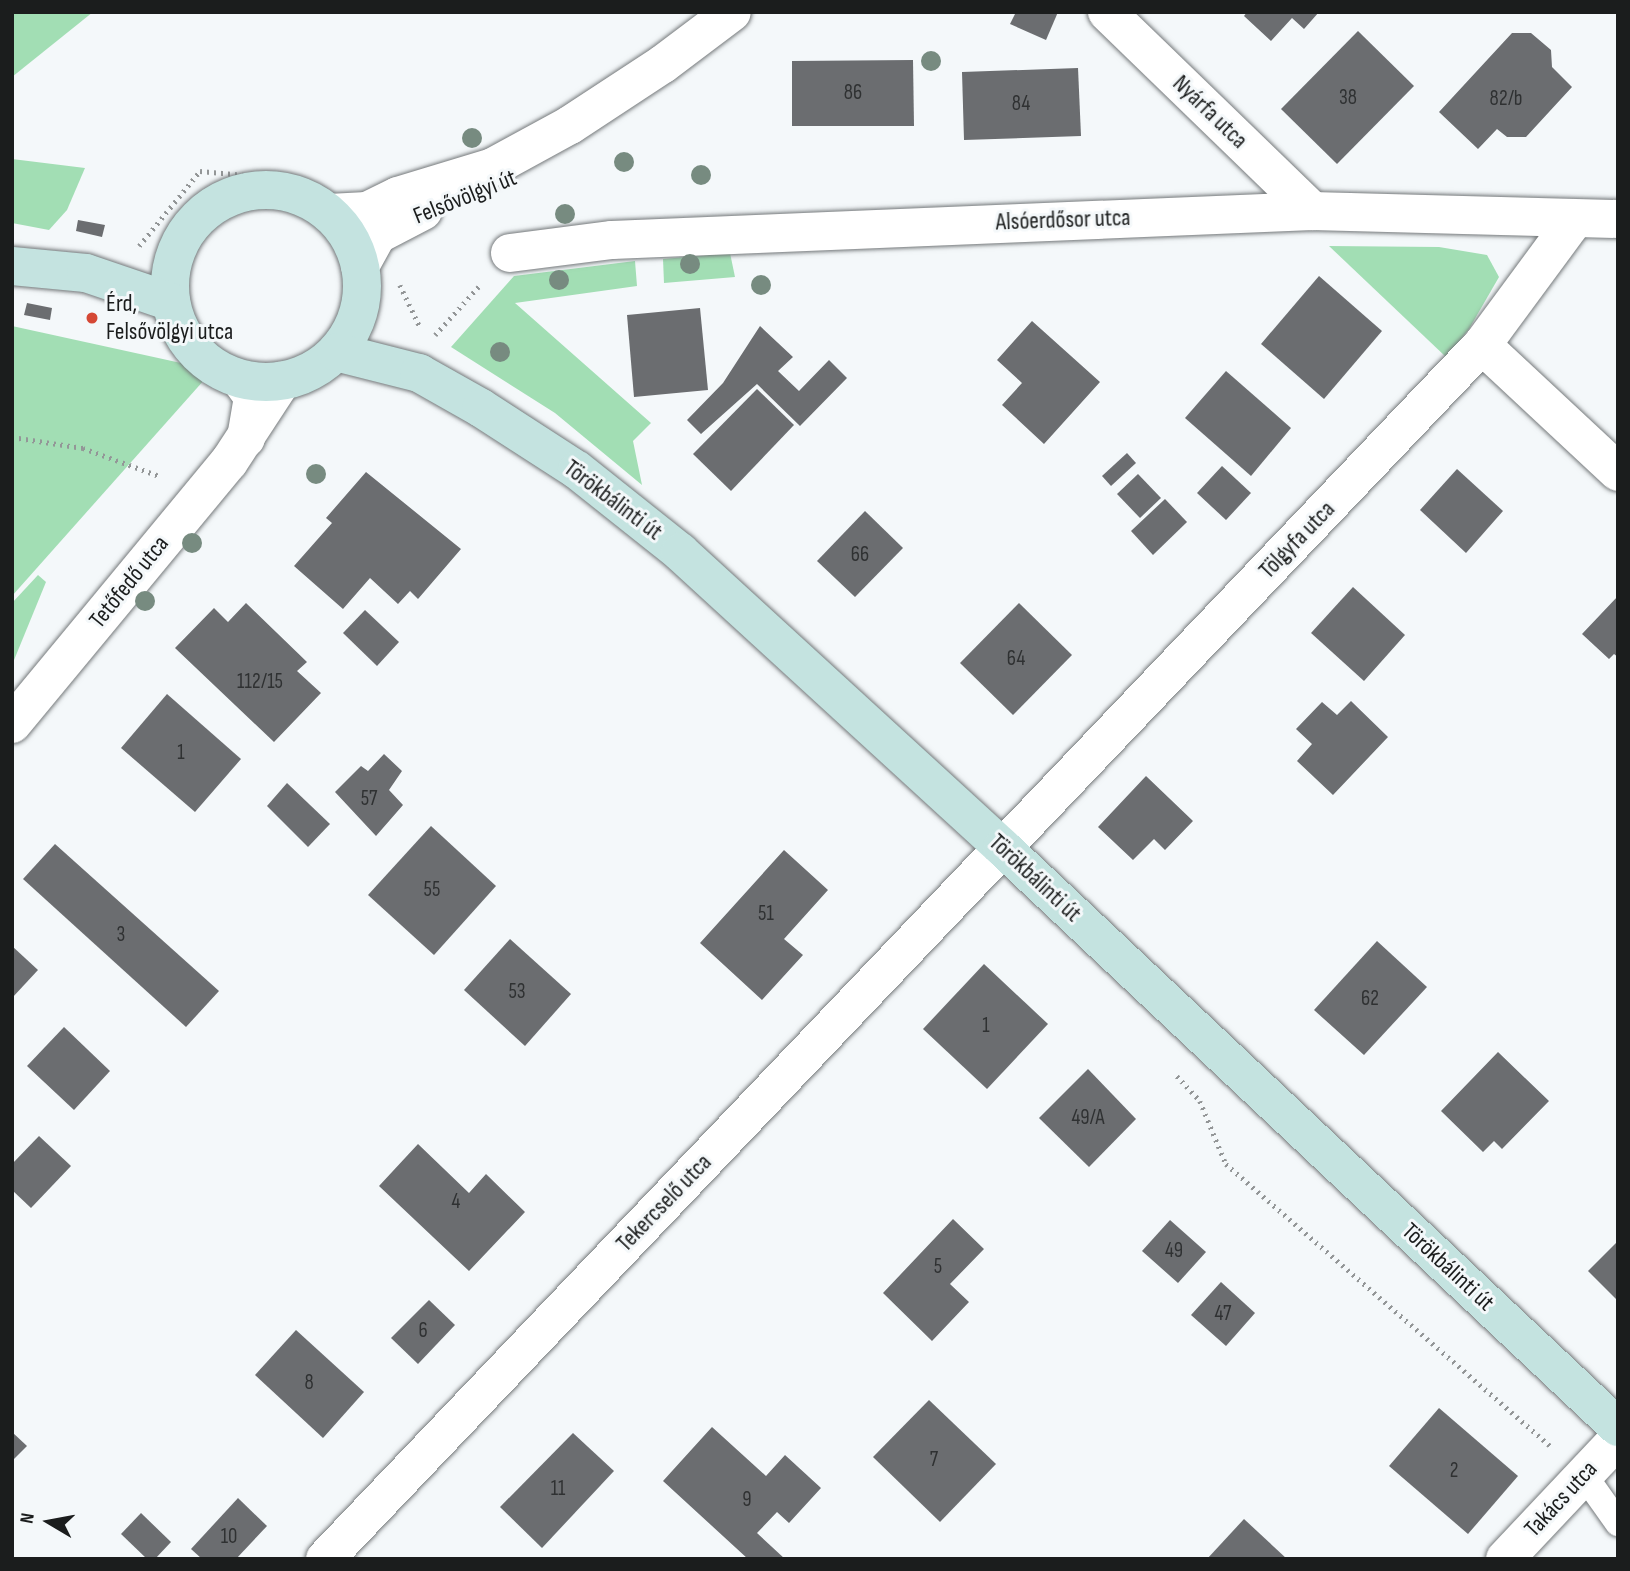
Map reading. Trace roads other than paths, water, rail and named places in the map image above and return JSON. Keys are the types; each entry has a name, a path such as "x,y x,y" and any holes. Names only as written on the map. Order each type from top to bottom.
{"main road":[{"path":"277,190 304,197 329,213 349,237 361,275 356,321 336,352 312,371 282,381 240,379 198,355 180,330 170,302 175,253 205,211 247,191 277,190"},
{"path":"86,273 175,253"},
{"path":"12,266 86,273 170,302"},
{"name":"Törökbálinti út","path":"361,275 388,341 423,358 577,470 680,552 1002,847 1618,1427"},
{"name":"Törökbálinti út","path":"336,352 423,358"}],"street":[{"name":"Felsővölgyi út","path":"329,213 367,211 398,196 493,167 570,125 663,64 732,12"},
{"name":"Nyárfa utca","path":"1107,12 1312,211"},
{"name":"Felsővölgyi út","path":"361,275 377,236 430,208 520,177 550,155 570,125"},
{"name":"Alsóerdősor utca","path":"510,253 612,240 1312,211 1618,219"},
{"name":"Tölgyfa utca","path":"1002,847 1482,345 1575,219"},
{"path":"1482,345 1618,471"},
{"path":"240,379 253,397 246,440"},
{"name":"Tetőfedő utca","path":"12,724 246,440 282,381"},
{"name":"Tekercselő utca","path":"325,1559 1002,847"},
{"name":"Takács utca","path":"1506,1559 1618,1439"}],"lane":[{"path":"1584,1475 1618,1523"}],"place":[{"name":"Érd, Felsővölgyi utca","path":"92,318"}]}
